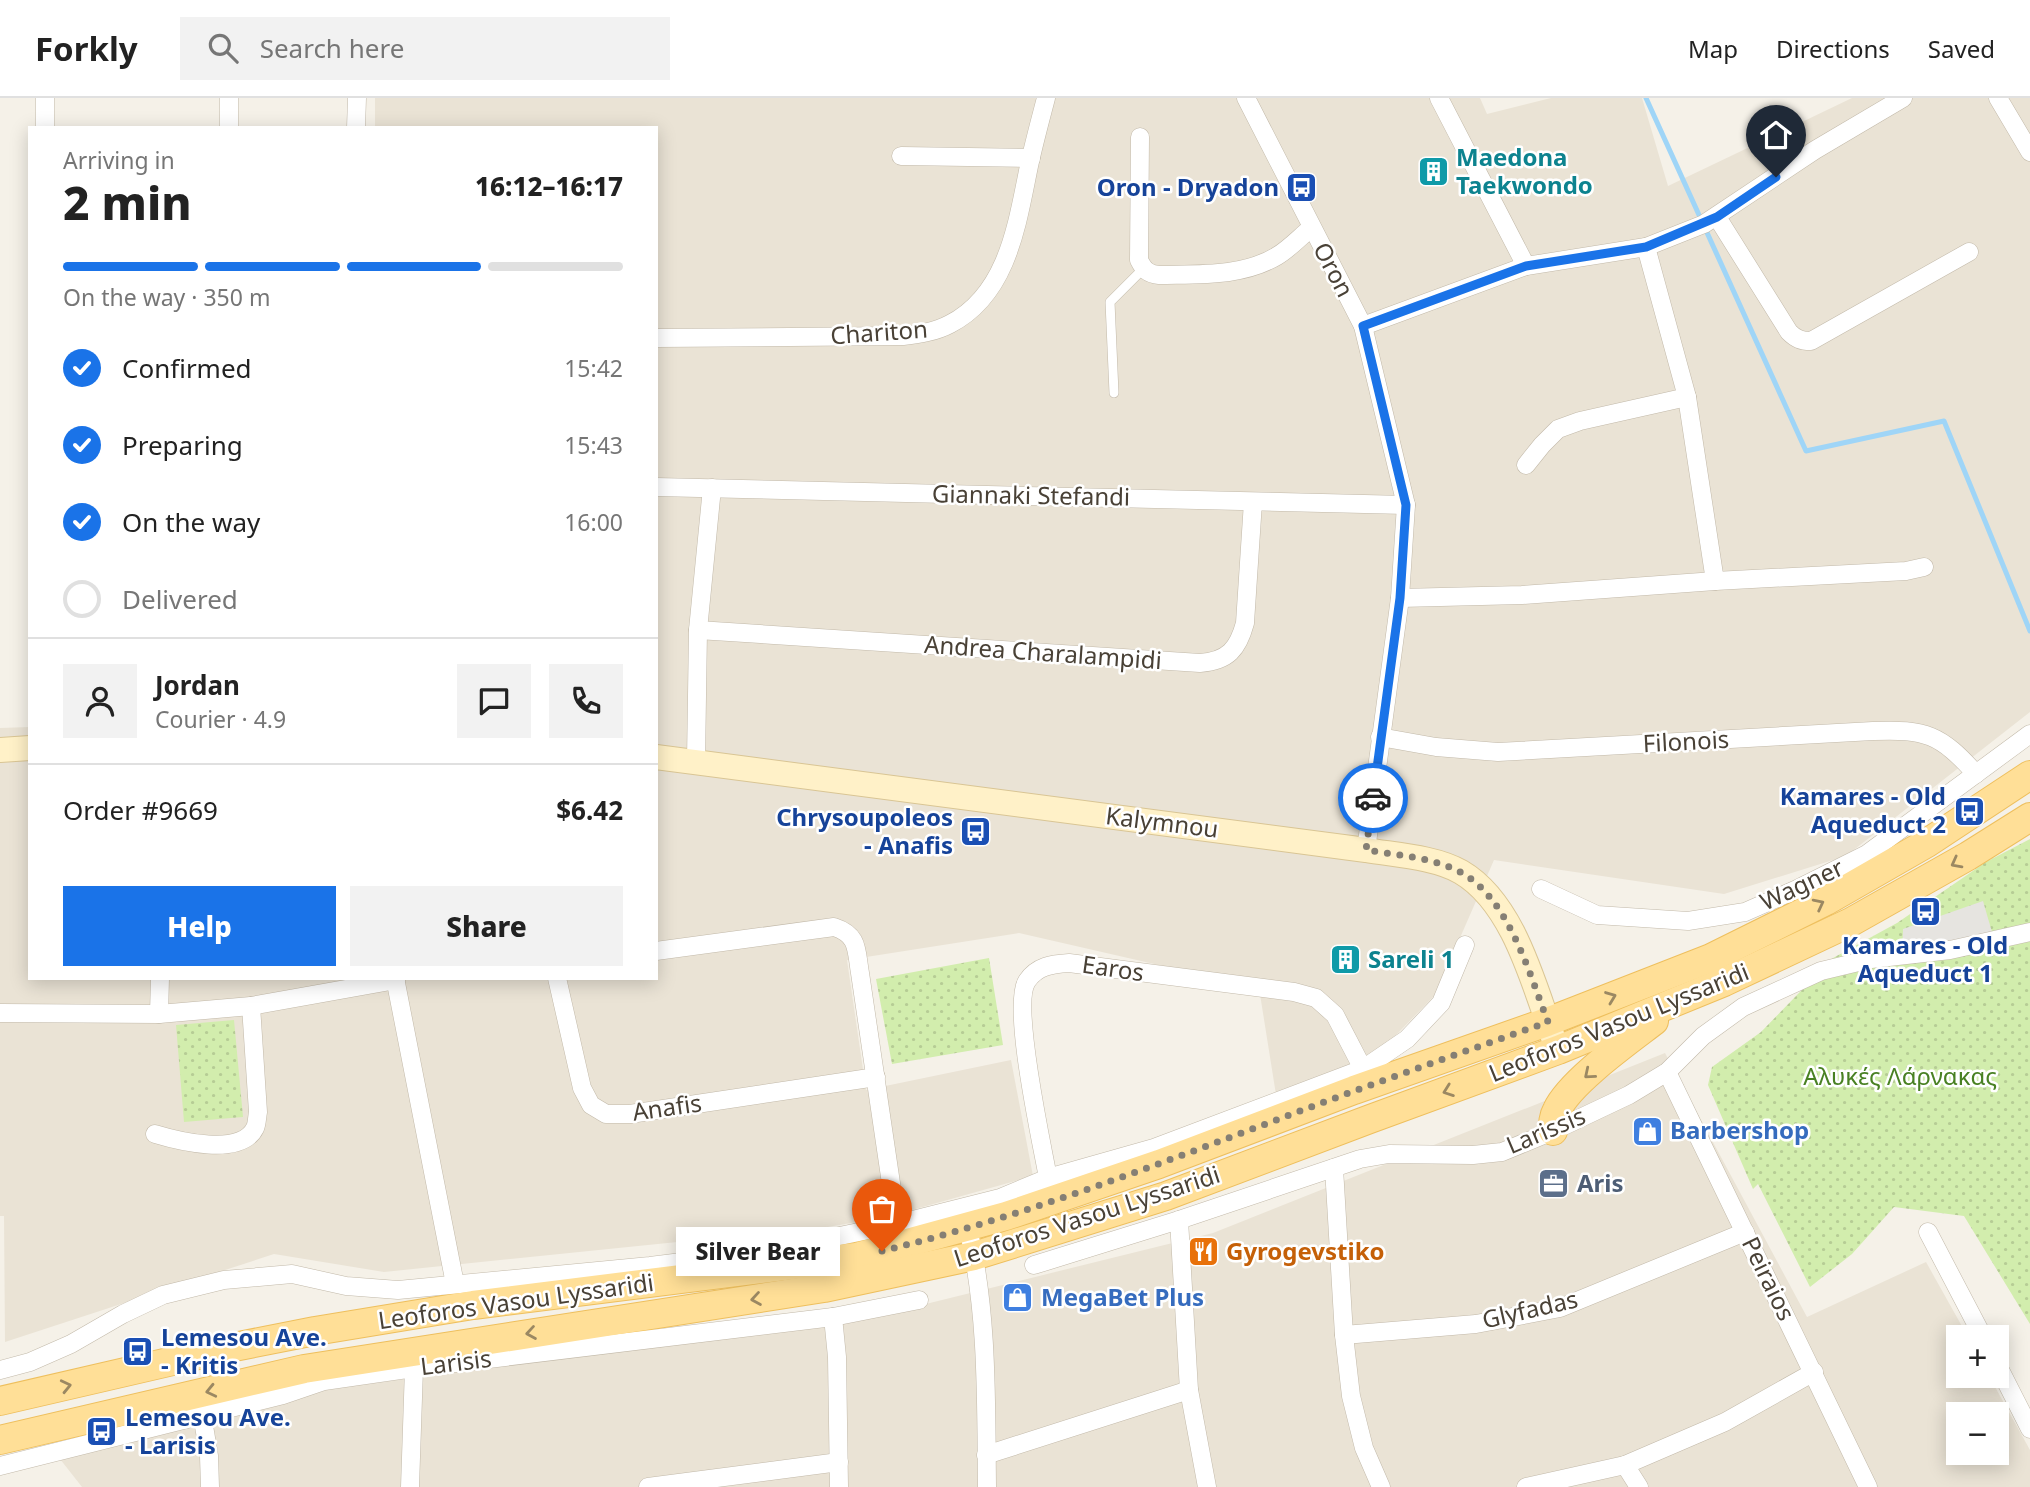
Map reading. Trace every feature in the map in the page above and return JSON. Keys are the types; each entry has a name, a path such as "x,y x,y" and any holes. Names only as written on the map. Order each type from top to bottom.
{"main road":[{"name":"Leoforos Vasou Lyssaridi","path":"0,1401 315,1331 472,1305 856,1257 968,1228 1159,1164 1354,1090 1548,1022 1711,958 1826,901 1927,843 2030,775"},
{"name":"Leoforos Vasou Lyssaridi","path":"0,1440 304,1369 824,1288 974,1256 1166,1196 1558,1051 1724,982 1851,922 2022,822"},
{"path":"1553,1131 1553,1118 1570,1090 1681,1000"}],"street":[{"path":"45,98 45,126"},
{"path":"229,98 229,126"},
{"path":"356,126 357,98"},
{"name":"Chariton","path":"658,338 903,337 936,331 950,324 974,307 995,281 1005,263 1016,230 1046,98"},
{"name":"Oron","path":"1246,98 1363,326 1406,505 1400,598 1366,850"},
{"path":"1439,98 1526,266"},
{"path":"1363,326 1526,266 1646,247 1711,221 1815,150 1903,98"},
{"path":"1998,98 2030,152"},
{"path":"1140,137 1139,260 1143,269"},
{"path":"901,156 1031,158"},
{"path":"1711,221 1789,332 1796,339 1803,341 1811,341 1969,252"},
{"name":"Oron","path":"1143,269 1150,274 1159,275 1246,270 1280,254 1311,228"},
{"path":"1646,247 1687,397 1715,581"},
{"path":"1526,465 1558,429 1580,421 1687,397"},
{"name":"Giannaki Stefandi","path":"658,487 1406,505"},
{"path":"696,761 698,630 712,488"},
{"name":"Andrea Charalampidi","path":"698,630 1215,662 1226,657 1235,648 1245,623 1253,502"},
{"path":"1400,598 1522,595 1924,567"},
{"name":"Filonois","path":"1380,737 1436,747 1498,752 1908,731 1945,743 1958,753 1976,774"},
{"name":"Wagner","path":"1541,889 1597,915 1688,921 1745,912 1867,854 2030,734"},
{"path":"0,751 28,748"},
{"name":"Kalymnou","path":"658,757 1366,850 1425,860 1459,871 1478,884 1508,924 1524,958 1558,1051"},
{"path":"658,951 834,927 845,930 852,936 897,1224"},
{"name":"Larissis","path":"1034,1265 1360,1159 1389,1154 1473,1155 1502,1152 1629,1095 1667,1072 1703,1036 1743,1007 1821,971 1871,959 1950,950 2030,932"},
{"path":"0,1370 30,1362 71,1344 163,1295 224,1280 292,1274 346,1286 398,1290 650,1266 768,1251 897,1224 1000,1198 1048,1178 1154,1148 1363,1069 1406,1039 1441,1003 1465,945"},
{"name":"Earos","path":"1048,1178 1024,1047 1023,1005 1025,984 1036,971 1050,964 1069,963 1294,992 1316,998 1335,1015 1363,1069"},
{"path":"159,1014 160,980"},
{"path":"0,1013 159,1014 251,1006 391,980"},
{"path":"396,980 456,1284"},
{"name":"Anafis","path":"557,980 582,1088 592,1105 606,1114 630,1114 876,1076"},
{"path":"155,1134 183,1143 232,1143 246,1139 256,1128 258,1112 251,1006"},
{"name":"Peiraios","path":"1667,1072 1868,1487"},
{"path":"1334,1168 1344,1335 1351,1396 1364,1448 1381,1487"},
{"path":"1179,1220 1189,1390 1207,1487"},
{"path":"968,1228 982,1310 986,1487"},
{"path":"1928,1231 1977,1325"},
{"name":"Glyfadas","path":"1344,1335 1476,1324 1560,1308 1745,1232"},
{"name":"Larisis","path":"0,1466 283,1395 324,1381 833,1317 919,1300"},
{"path":"833,1317 837,1357 839,1487"},
{"path":"410,1487 415,1368"},
{"path":"1526,1487 1625,1465 1725,1422 1814,1371"},
{"path":"2009,1388 2030,1429"},
{"path":"986,1455 1189,1390"},
{"path":"202,1414 209,1456 210,1487"},
{"path":"648,1487 839,1462"},
{"path":"1625,1465 1639,1487"}],"lane":[{"path":"1114,393 1110,302 1143,269"}],"shaded area":[{"path":"375,98 1480,98 1487,114 1551,98 1642,98 1668,186 1852,98 2030,98 2030,712 1846,856 1724,894 1494,860 1435,995 1363,1069 1277,1101 1259,988 1019,933 847,960 866,1090 1011,1060 1033,1176 887,1217 798,1232 384,1272 274,1254 5,1342 4,1216 0,1216 0,728 28,727 28,980 658,980 658,126 375,126"},
{"path":"1983,901 1994,939 1902,957 1903,929"},
{"path":"1665,1053 1807,1317 1926,1262 1961,1325 1946,1325 1946,1388 1996,1388 2003,1402 1946,1402 1946,1465 2009,1465 2009,1412 2030,1450 2030,1487 82,1487 60,1459 283,1395 869,1318 1213,1233"}],"green space":[{"name":"Αλυκές Λάρνακας","path":"2030,839 2030,1324 1964,1216 1894,1207 1852,1254 1810,1287 1758,1184 1753,1189 1708,1085 1712,1067 1761,1032 1833,958 1897,923 1986,862"},
{"path":"989,958 1003,1045 892,1064 876,979"},
{"path":"234,1020 243,1117 184,1122 176,1025"}],"waterway":[{"path":"1646,98 1806,451 1944,421 2030,631"}],"way so far":[{"path":"882,1251 1006,1216 1159,1164 1354,1090 1548,1022 1508,924 1478,884 1459,871 1425,860 1366,850 1373,798"}],"place":[{"name":"Maedona Taekwondo","path":"1433,172"},
{"name":"Oron - Dryadon","path":"1302,188"},
{"name":"Kamares - Old Aqueduct 2","path":"1969,811"},
{"name":"Chrysoupoleos - Anafis","path":"976,832"},
{"name":"Kamares - Old Aqueduct 1","path":"1925,912"},
{"name":"Sareli 1","path":"1345,960"},
{"name":"Barbershop","path":"1647,1131"},
{"name":"Aris","path":"1554,1184"},
{"name":"Silver Bear","path":"882,1251"},
{"name":"Gyrogevstiko","path":"1203,1252"},
{"name":"MegaBet Plus","path":"1018,1298"},
{"name":"Lemesou Ave. - Kritis","path":"138,1352"},
{"name":"Lemesou Ave. - Larisis","path":"102,1432"}],"route":[{"path":"1373,798 1400,598 1406,505 1363,326 1526,266 1646,247 1704,224 1776,177"}]}
